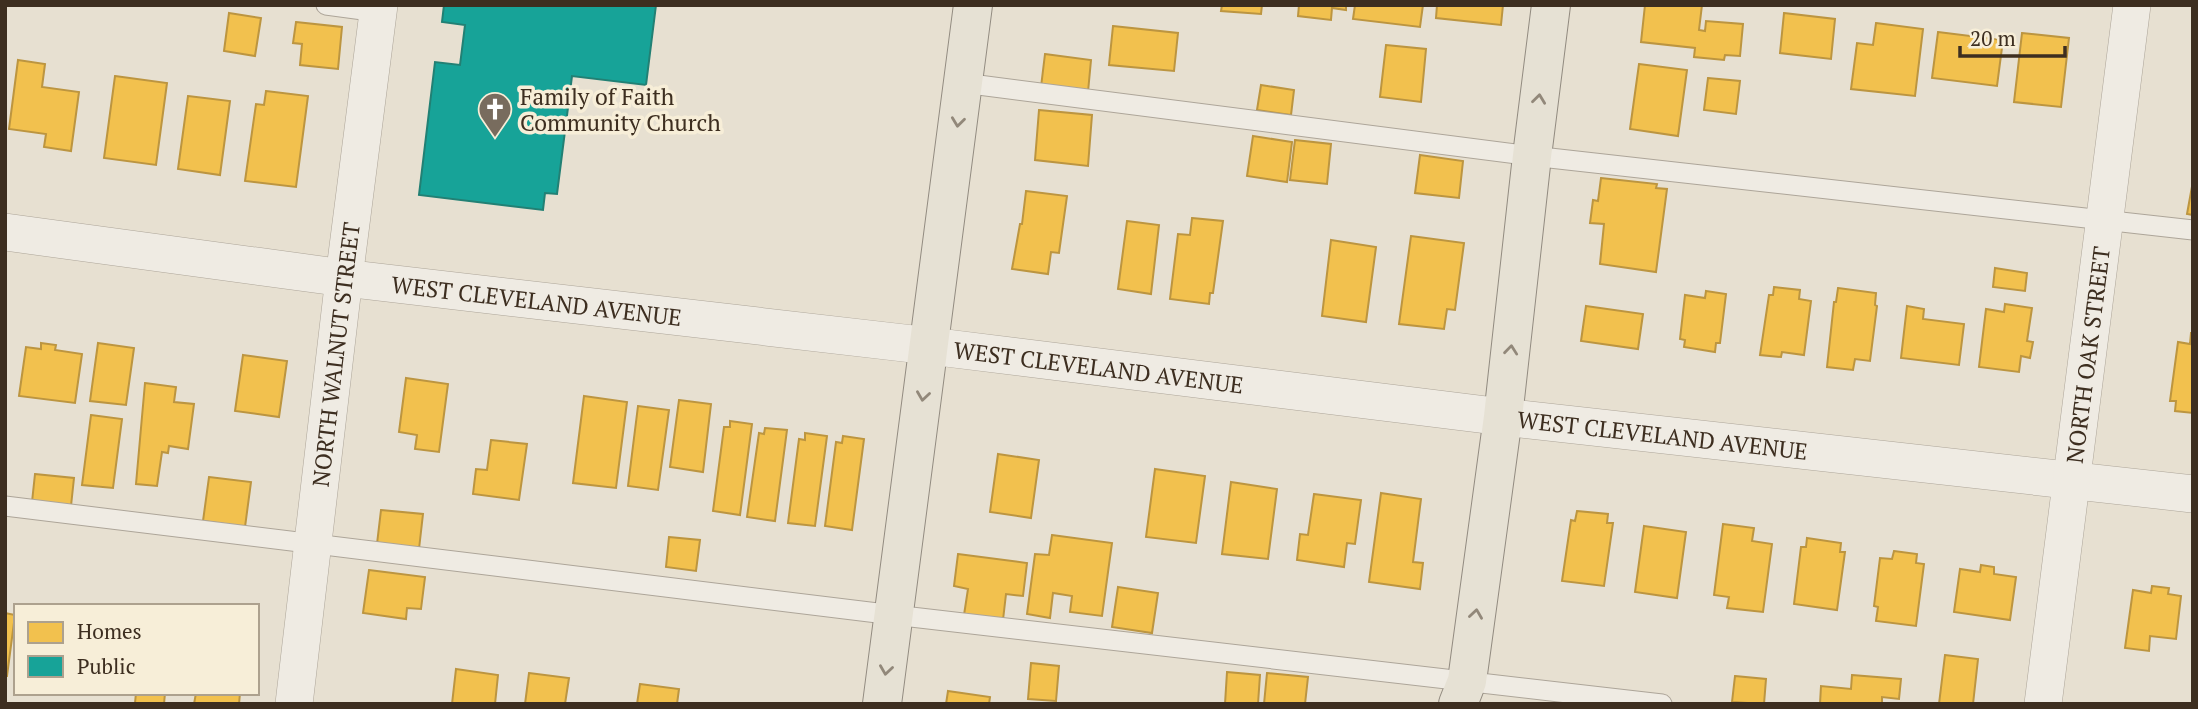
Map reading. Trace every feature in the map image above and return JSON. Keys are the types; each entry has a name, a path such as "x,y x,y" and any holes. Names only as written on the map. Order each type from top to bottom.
{"main road":[{"path":"882,704 973,5"},
{"path":"1463,696 1503,417 1551,5"}],"street":[{"name":"NORTH OAK STREET","path":"2043,704 2132,5"},
{"name":"NORTH WALNUT STREET","path":"294,704 379,9"},
{"name":"WEST CLEVELAND AVENUE","path":"5,232 344,278 930,346 1503,417 2193,494"}],"lane":[{"path":"326,5 379,9"},
{"path":"963,83 1532,156 2193,230"},
{"path":"5,506 894,615 1463,696 1662,704"}],"building: Homes":[{"path":"1222,5 1262,5 1261,14 1221,11"},
{"path":"1299,5 1346,5 1346,10 1332,8 1331,20 1298,16"},
{"path":"1355,5 1423,5 1420,27 1353,19"},
{"path":"1437,5 1503,5 1501,25 1436,18"},
{"path":"1645,5 1702,5 1699,30 1705,31 1706,21 1743,24 1740,56 1725,55 1724,60 1694,57 1695,48 1641,42"},
{"path":"229,13 261,18 255,56 224,51"},
{"path":"1784,13 1835,19 1831,59 1780,53"},
{"path":"296,22 342,27 338,69 300,65 302,44 293,43"},
{"path":"1876,23 1923,29 1915,96 1851,89 1857,43 1873,45"},
{"path":"1113,26 1178,33 1174,71 1109,65"},
{"path":"1938,32 2003,40 1997,86 1932,78"},
{"path":"2022,33 2069,38 2061,107 2014,102"},
{"path":"1386,45 1426,49 1421,102 1380,97"},
{"path":"1045,54 1091,60 1088,92 1041,87"},
{"path":"18,60 45,64 42,87 79,92 71,151 44,147 46,134 9,129"},
{"path":"1639,64 1687,70 1678,136 1630,129"},
{"path":"115,76 167,83 156,165 104,158"},
{"path":"1708,78 1740,81 1736,114 1704,110"},
{"path":"1261,85 1294,90 1291,115 1257,110"},
{"path":"266,91 308,96 296,187 245,181 256,104 264,105"},
{"path":"188,96 230,101 220,175 178,169"},
{"path":"1039,110 1092,115 1088,166 1035,160"},
{"path":"1253,136 1292,142 1287,182 1247,176"},
{"path":"1295,140 1331,144 1327,184 1290,180"},
{"path":"1420,155 1463,161 1459,198 1415,193"},
{"path":"1601,178 1657,184 1656,188 1667,189 1656,272 1600,264 1604,224 1590,223 1593,200 1598,201"},
{"path":"2193,181 2193,215 2187,214"},
{"path":"1026,191 1067,196 1059,253 1051,252 1048,274 1012,269"},
{"path":"1192,218 1223,221 1213,293 1210,293 1209,304 1170,299 1178,234 1190,235"},
{"path":"1127,221 1159,225 1151,294 1118,289"},
{"path":"1411,236 1464,243 1455,310 1447,309 1444,329 1399,324"},
{"path":"1331,240 1376,247 1366,322 1322,316"},
{"path":"1995,268 2027,273 2025,291 1993,287"},
{"path":"1774,287 1800,290 1799,299 1811,301 1804,355 1782,352 1781,357 1760,355 1769,295 1773,295"},
{"path":"1838,288 1876,293 1877,306 1870,361 1855,359 1853,370 1827,367"},
{"path":"1706,291 1726,294 1720,343 1716,343 1715,352 1684,347 1685,340 1680,339 1685,295 1705,298"},
{"path":"2005,304 2032,308 2027,341 2033,342 2030,358 2021,356 2019,372 1979,367 1986,309 2004,312"},
{"path":"1586,306 1643,314 1638,349 1581,341"},
{"path":"1907,306 1924,309 1923,319 1964,324 1959,365 1901,358"},
{"path":"2191,333 2193,413 2175,411 2176,401 2170,401 2178,342 2190,344"},
{"path":"41,343 56,345 55,350 82,354 75,403 19,396 26,347 41,349"},
{"path":"98,343 134,348 126,405 90,401"},
{"path":"243,355 287,361 279,417 235,411"},
{"path":"406,378 448,384 439,452 415,449 417,435 399,432"},
{"path":"145,383 176,387 174,402 194,404 188,449 169,446 168,453 162,452 157,486 136,484"},
{"path":"584,396 627,402 616,488 573,483"},
{"path":"679,400 711,404 703,472 670,467"},
{"path":"638,406 669,410 658,490 628,486"},
{"path":"91,415 122,419 113,488 82,485"},
{"path":"730,421 752,424 740,515 713,511 724,427 730,427"},
{"path":"765,428 787,430 775,521 747,517 759,433 764,434"},
{"path":"805,433 827,436 815,526 788,523 799,439 805,440"},
{"path":"843,436 864,439 852,530 825,526 836,442 842,443"},
{"path":"491,440 527,444 519,500 473,494 476,469 487,470"},
{"path":"998,454 1039,460 1031,518 990,512"},
{"path":"1155,469 1205,476 1196,543 1146,537"},
{"path":"35,474 74,478 71,506 32,502"},
{"path":"209,477 251,482 245,527 203,521"},
{"path":"1231,482 1277,489 1268,559 1222,554"},
{"path":"1381,493 1421,499 1413,562 1423,563 1420,589 1369,582"},
{"path":"1314,494 1361,500 1355,544 1347,543 1344,567 1297,560 1300,534 1308,535"},
{"path":"381,510 423,514 419,549 377,544"},
{"path":"1577,511 1608,514 1607,523 1613,523 1604,586 1562,581 1571,520 1575,521"},
{"path":"1723,524 1754,528 1752,541 1772,544 1763,612 1727,608 1729,597 1714,595"},
{"path":"1644,526 1686,532 1677,598 1635,592"},
{"path":"1052,535 1112,543 1102,616 1070,612 1072,596 1053,593 1050,618 1027,614 1035,554 1049,555"},
{"path":"669,537 700,540 696,571 666,567"},
{"path":"1807,538 1841,543 1840,552 1845,552 1837,610 1794,604 1801,547 1806,547"},
{"path":"1894,551 1917,554 1916,563 1924,564 1916,626 1876,621 1878,607 1874,606 1880,558 1892,559"},
{"path":"958,554 1027,563 1023,596 1006,594 1003,620 964,615 968,589 954,586"},
{"path":"1981,565 1994,567 1994,574 2016,577 2010,620 1954,612 1960,569 1980,572"},
{"path":"369,570 425,577 421,609 407,608 406,619 363,613"},
{"path":"2152,586 2169,588 2168,594 2181,596 2176,639 2150,636 2149,651 2125,648 2133,590 2151,593"},
{"path":"1118,587 1158,593 1152,633 1112,627"},
{"path":"5,613 14,615 14,623 5,676"},
{"path":"1945,655 1978,659 1973,704 1939,704"},
{"path":"1031,663 1059,666 1056,701 1028,699"},
{"path":"456,669 498,675 495,704 452,704"},
{"path":"1227,672 1260,675 1258,704 1225,704"},
{"path":"529,673 569,678 565,704 525,704"},
{"path":"1267,673 1308,677 1305,704 1264,704"},
{"path":"1852,675 1901,679 1899,699 1882,697 1882,704 1820,704 1821,686 1851,689"},
{"path":"1735,676 1766,679 1764,704 1732,702"},
{"path":"640,684 679,689 677,704 637,704"},
{"path":"948,691 990,697 989,704 946,704"},
{"path":"136,695 165,695 164,704 135,703"},
{"path":"196,695 240,695 239,704 194,704"}],"building: Public":[{"name":"Family of Faith Community Church","path":"444,5 656,5 646,85 572,76 557,194 545,193 543,210 419,195 435,62 460,65 465,25 442,22"}],"place":[{"name":"Family of Faith Community Church","path":"495,139"}]}
